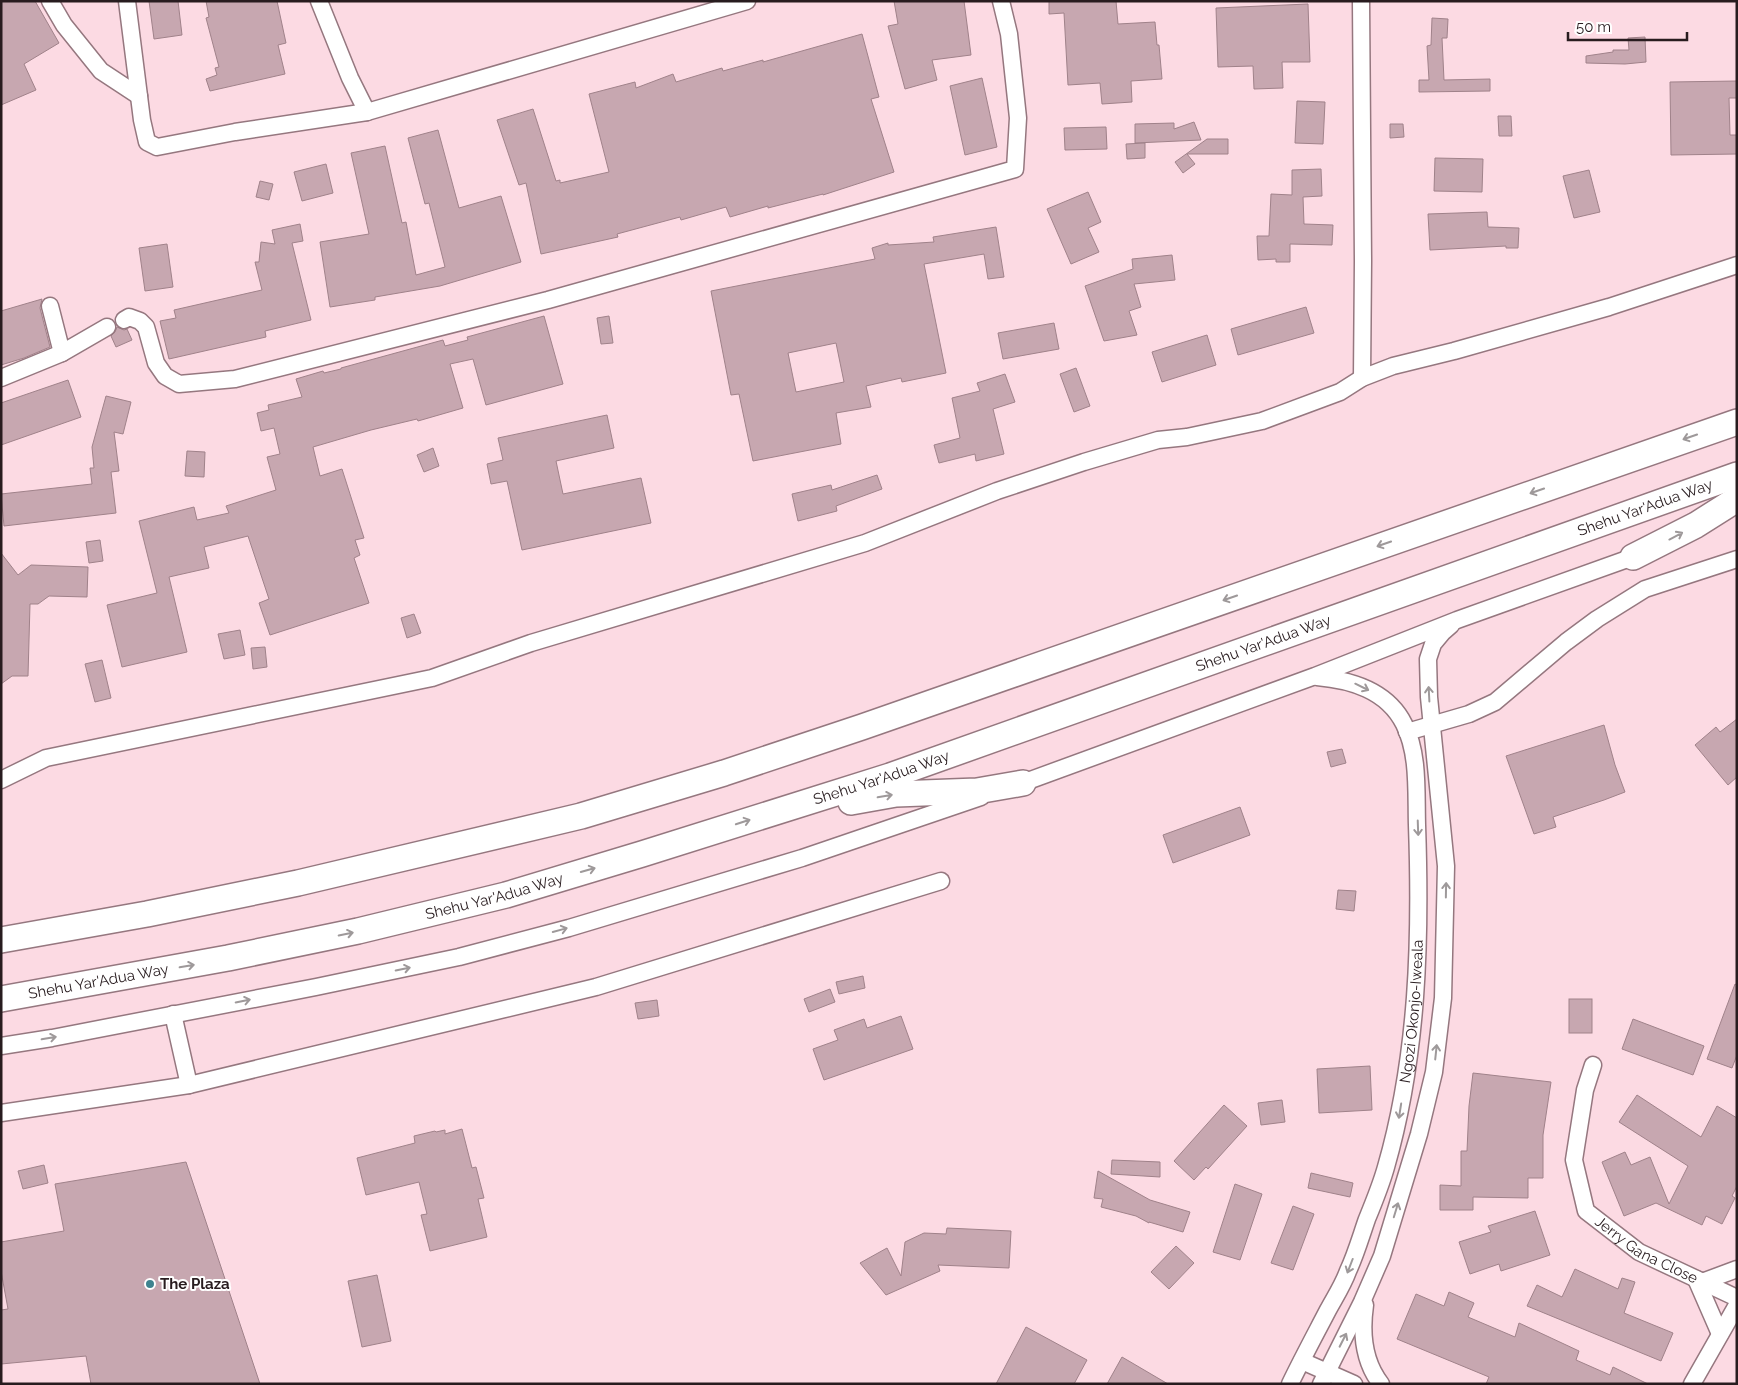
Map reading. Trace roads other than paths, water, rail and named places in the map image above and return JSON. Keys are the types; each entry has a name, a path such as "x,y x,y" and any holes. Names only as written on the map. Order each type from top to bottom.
{"highway":[{"path":"1,940 147,914 298,883 600,810 724,773 853,730 1737,422"},
{"name":"Shehu Yar'Adua Way","path":"1,999 228,958 358,932 506,894 642,854 899,772 1737,475"},
{"path":"1633,557 1696,525 1737,499"},
{"path":"767,815 896,794 968,792 1023,783"}],"street":[{"path":"50,1 64,25 101,71 139,96"},
{"path":"128,1 142,120 147,142 158,147 235,132 367,112 747,1"},
{"path":"319,1 350,78 367,112"},
{"path":"124,320 129,317 140,321 146,327 156,363 165,376 179,384 235,379 548,300 1015,168 1018,118 1009,34 1000,1"},
{"path":"1362,1 1362,378"},
{"path":"1,780 46,758 432,678 531,643 865,543 997,491 1084,462 1158,440 1187,438 1262,421 1340,392 1362,378 1393,366 1454,351 1609,307 1737,265"},
{"path":"50,306 62,353"},
{"path":"1,378 62,353 108,327"},
{"path":"1,1046 52,1038 459,957 569,928 802,858 1023,783 1315,676 1457,620 1633,557"},
{"path":"1407,732 1469,714 1495,702 1597,618 1645,589 1737,559"},
{"path":"1324,1378 1382,1256 1419,1134 1434,1072 1443,998 1446,866 1429,697 1428,659 1433,644 1457,620"},
{"name":"Ngozi Okonjo-Iweala","path":"1290,1384 1348,1272 1386,1169 1399,1115 1408,1059 1415,1002 1419,926 1416,766 1411,742 1403,722 1390,705 1373,692 1354,682 1315,676"},
{"path":"1,1113 189,1085 596,987 941,881"},
{"path":"173,1014 189,1085"},
{"name":"Jerry Gana Close","path":"1593,1065 1585,1090 1574,1160 1586,1211 1638,1252 1737,1298"},
{"path":"1720,1334 1699,1281 1737,1270"},
{"path":"1367,1290 1363,1318 1363,1337 1367,1357 1381,1384"},
{"path":"1692,1384 1737,1305"},
{"path":"1302,1360 1324,1378 1354,1384"}],"place":[{"name":"The Plaza","path":"150,1284"}]}
